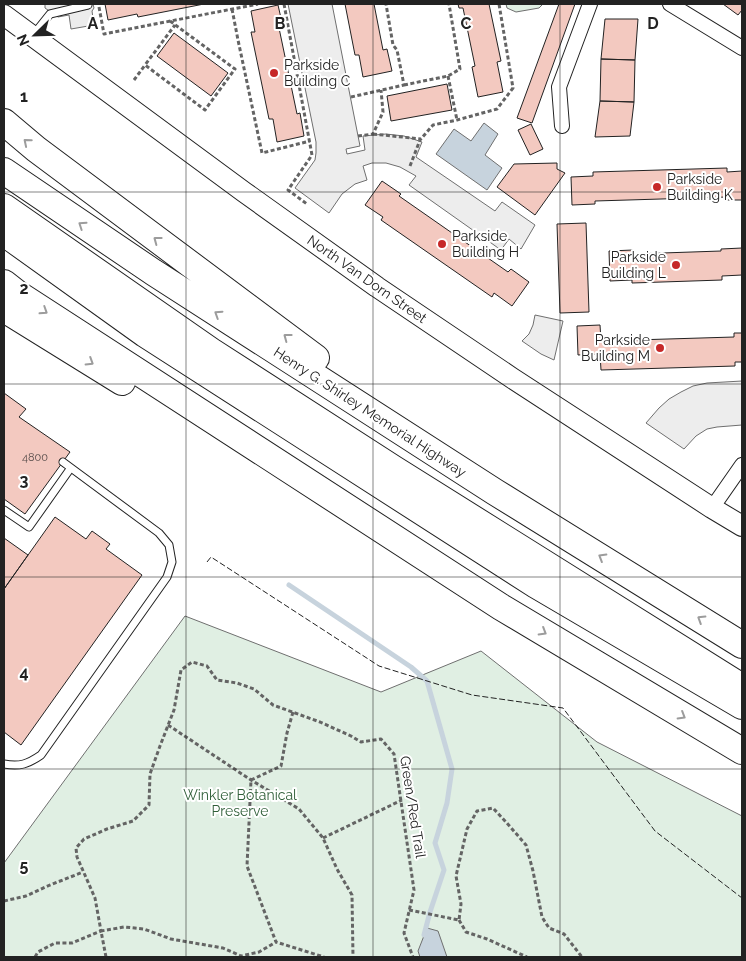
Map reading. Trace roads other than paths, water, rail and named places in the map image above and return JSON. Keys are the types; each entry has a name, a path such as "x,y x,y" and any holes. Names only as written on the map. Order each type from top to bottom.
{"highway":[{"path":"4,122 44,155 495,492"},
{"name":"Henry G. Shirley Memorial Highway","path":"4,171 153,272 495,492 742,644"},
{"path":"4,207 220,356 394,469 742,687"},
{"path":"4,233 145,334 536,585 742,706"},
{"path":"4,283 501,607"},
{"path":"4,309 164,409 742,751"}],"main road":[{"name":"North Van Dorn Street","path":"4,15 377,287 512,378 742,526"}],"street":[{"path":"562,126 559,87 590,4"},
{"path":"670,4 742,48"},
{"path":"712,508 742,465"}],"lane":[{"path":"32,36 50,14 88,5"},
{"path":"4,764 15,766 29,763 42,754 167,577 172,562 169,545 159,533 63,462"},
{"path":"4,510 29,527 70,469"}],"waterway":[{"path":"289,585 411,667 427,681 452,769 447,803 435,843 444,870 424,935"}],"place":[{"name":"Parkside Building C","path":"274,73"},
{"name":"Parkside Building K","path":"657,187"},
{"name":"Parkside Building H","path":"442,244"},
{"name":"Parkside Building L","path":"676,265"},
{"name":"Parkside Building M","path":"660,348"}],"park label":[{"name":"Winkler Botanical Preserve","path":"240,804"}]}
